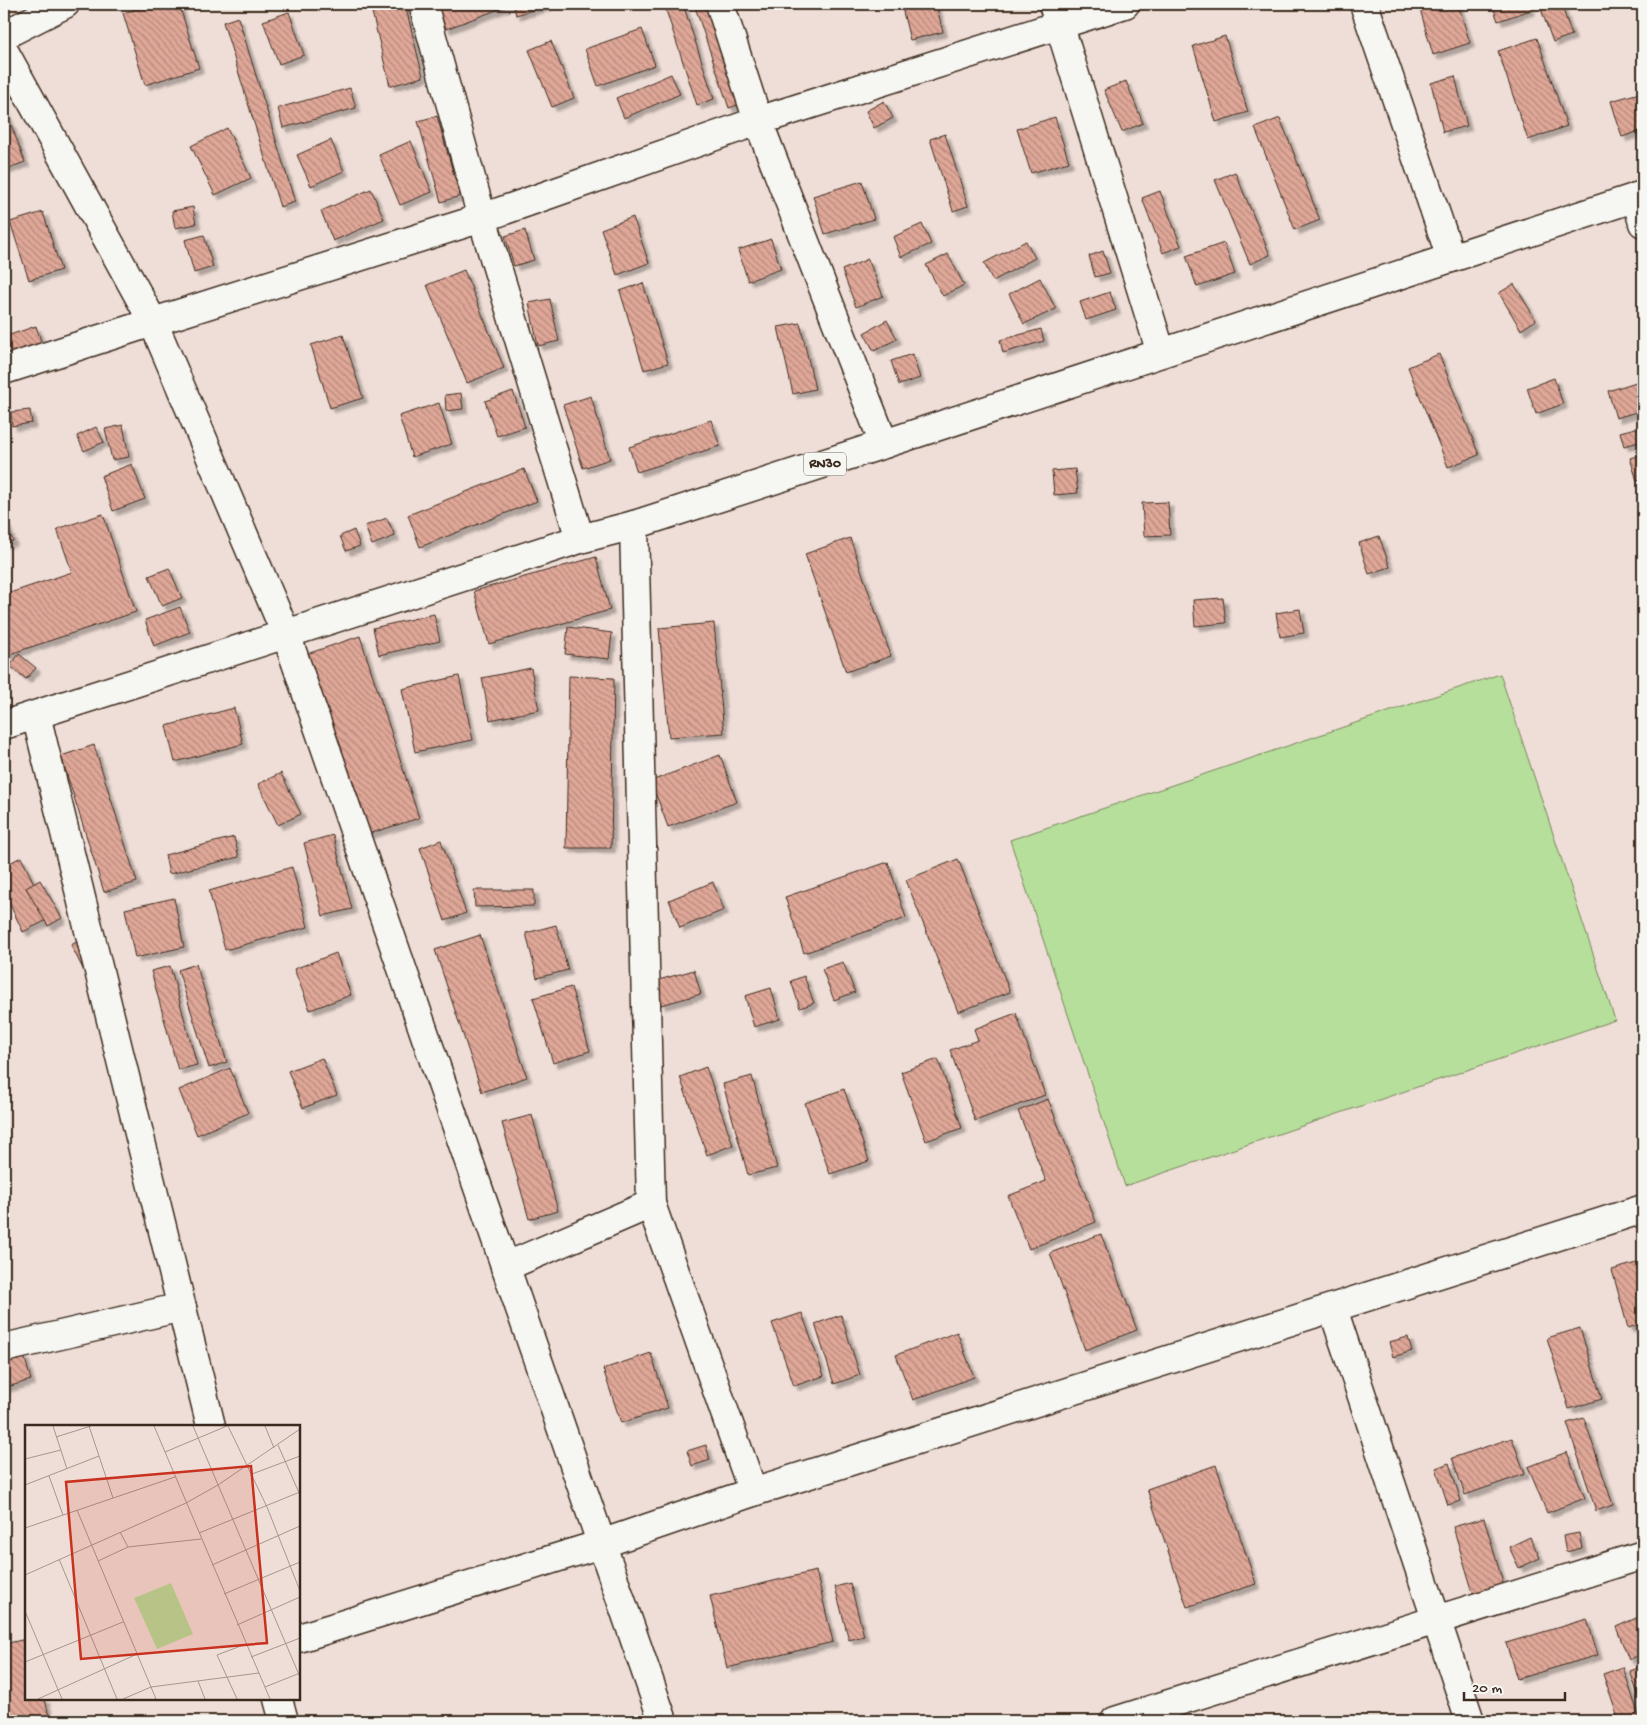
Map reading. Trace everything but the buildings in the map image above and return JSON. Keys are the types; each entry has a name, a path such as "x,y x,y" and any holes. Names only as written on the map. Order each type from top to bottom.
{"street":[{"path":"4,35 65,4"},
{"path":"423,4 482,218 580,539"},
{"path":"720,4 758,121 884,444"},
{"path":"4,370 482,218 1057,14 1125,4"},
{"path":"1364,4 1451,258"},
{"path":"1057,14 1160,353"},
{"path":"4,51 153,322 286,634 662,1721"},
{"path":"1640,196 1643,224"},
{"name":"RN30","path":"4,725 580,539 634,525 1640,196"},
{"path":"634,525 650,1204 753,1492"},
{"path":"36,715 211,1425"},
{"path":"505,1267 650,1204"},
{"path":"300,1638 601,1544 753,1492 1643,1209"},
{"path":"4,1348 182,1307"},
{"path":"1333,1308 1470,1721"},
{"path":"1115,1721 1643,1555"},
{"path":"278,1700 284,1721"}],"green space":[{"path":"1500,674 1615,1020 1125,1186 1010,840"}]}
